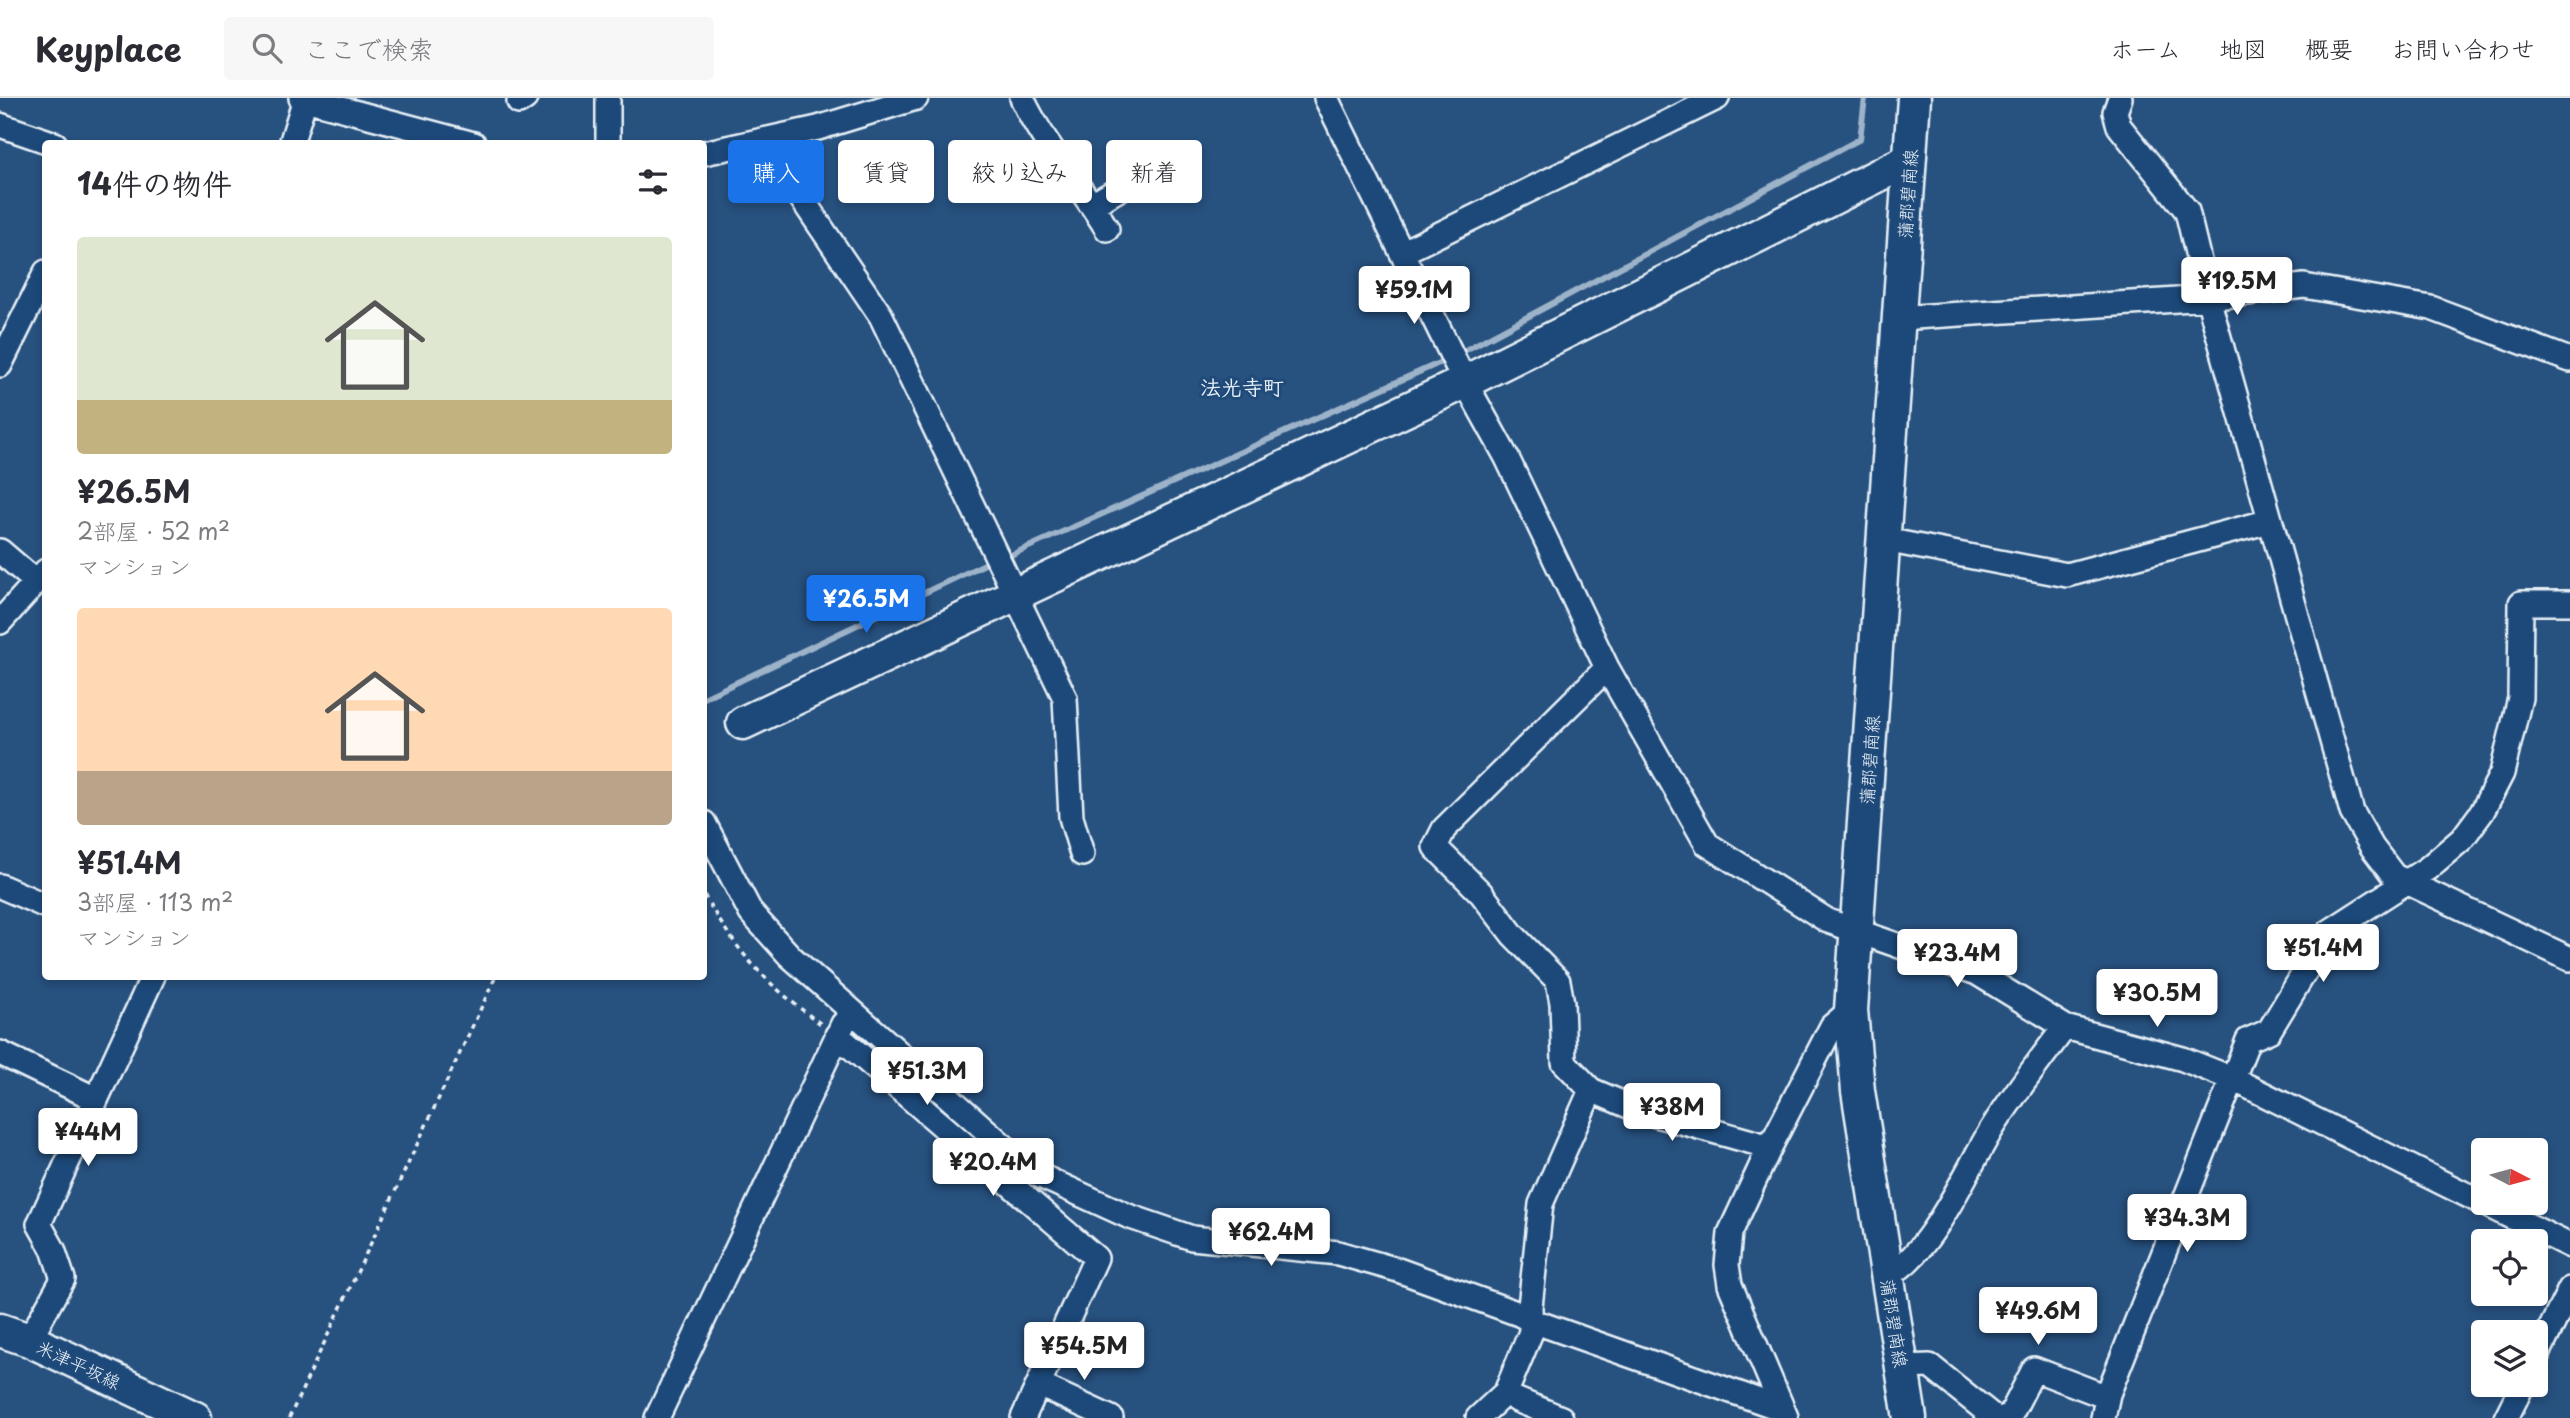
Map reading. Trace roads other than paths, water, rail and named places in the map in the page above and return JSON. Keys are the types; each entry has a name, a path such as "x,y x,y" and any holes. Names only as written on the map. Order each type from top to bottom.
{"main road":[{"name":"蒲郡碧南線","path":"1910,1418 1858,1091 1851,1010 1914,98"},
{"path":"743,723 1465,382 1909,160"},
{"name":"米津平坂線","path":"14,1335 195,1418"}],"street":[{"path":"608,98 608,140"},
{"path":"762,140 868,105 916,98"},
{"path":"1022,98 1036,128 1093,205 1107,229"},
{"path":"1326,98 1465,382 1507,458 1607,668 1707,844 1828,921 1977,973 2065,1027 2183,1059 2232,1079 2570,1245"},
{"path":"1403,252 1717,98"},
{"path":"2120,98 2116,111 2119,126 2187,211 2208,298 2352,812 2372,847 2394,876 2570,959"},
{"path":"291,140 303,99 378,108 463,140"},
{"path":"0,125 43,140"},
{"path":"707,152 728,148"},
{"path":"1093,205 1106,197"},
{"path":"805,203 881,316 1065,698 1071,817 1082,854"},
{"path":"0,365 42,280"},
{"path":"1899,318 2208,298 2304,286 2431,309 2570,360"},
{"path":"1885,540 2067,575 2270,521"},
{"path":"0,551 40,576 3,613"},
{"path":"2010,1418 2034,1369 2105,1408 2248,1040 2269,1031 2329,932 2428,868 2462,839 2482,812 2502,773 2521,698 2521,603 2570,603"},
{"path":"1607,668 1444,830 1435,847 1481,893 1513,935 1558,981 1562,1003 1564,1062 1591,1090 1638,1110 1770,1147"},
{"path":"707,829 751,913 762,927 790,956 1034,1173 1128,1216 1192,1238 1338,1252 1398,1270 1784,1414"},
{"path":"0,886 42,904"},
{"path":"14,1335 63,1279 53,1250 39,1224 151,980"},
{"path":"657,1418 850,1008"},
{"path":"1784,1414 1730,1285 1727,1265 1730,1233 1770,1147 1832,1026 1851,1010"},
{"path":"1888,1275 1910,1260 1943,1215 1992,1129 2065,1027"},
{"path":"837,1035 1096,1258 1023,1418"},
{"path":"0,1053 96,1099"},
{"path":"1478,1418 1506,1392 1531,1332 1541,1204 1591,1090"},
{"path":"2548,1334 2570,1289"},
{"path":"1902,1367 1930,1366 1995,1418"},
{"path":"1039,1385 1111,1418"},
{"path":"1506,1392 1517,1400 1561,1418"},
{"path":"2506,1418 2516,1397"}],"waterway":[{"path":"1458,354 1860,139 1865,98"},
{"path":"1002,559 1448,359"},
{"path":"707,697 989,562 992,564"}],"district":[{"name":"法光寺町","path":"1242,386"}]}
